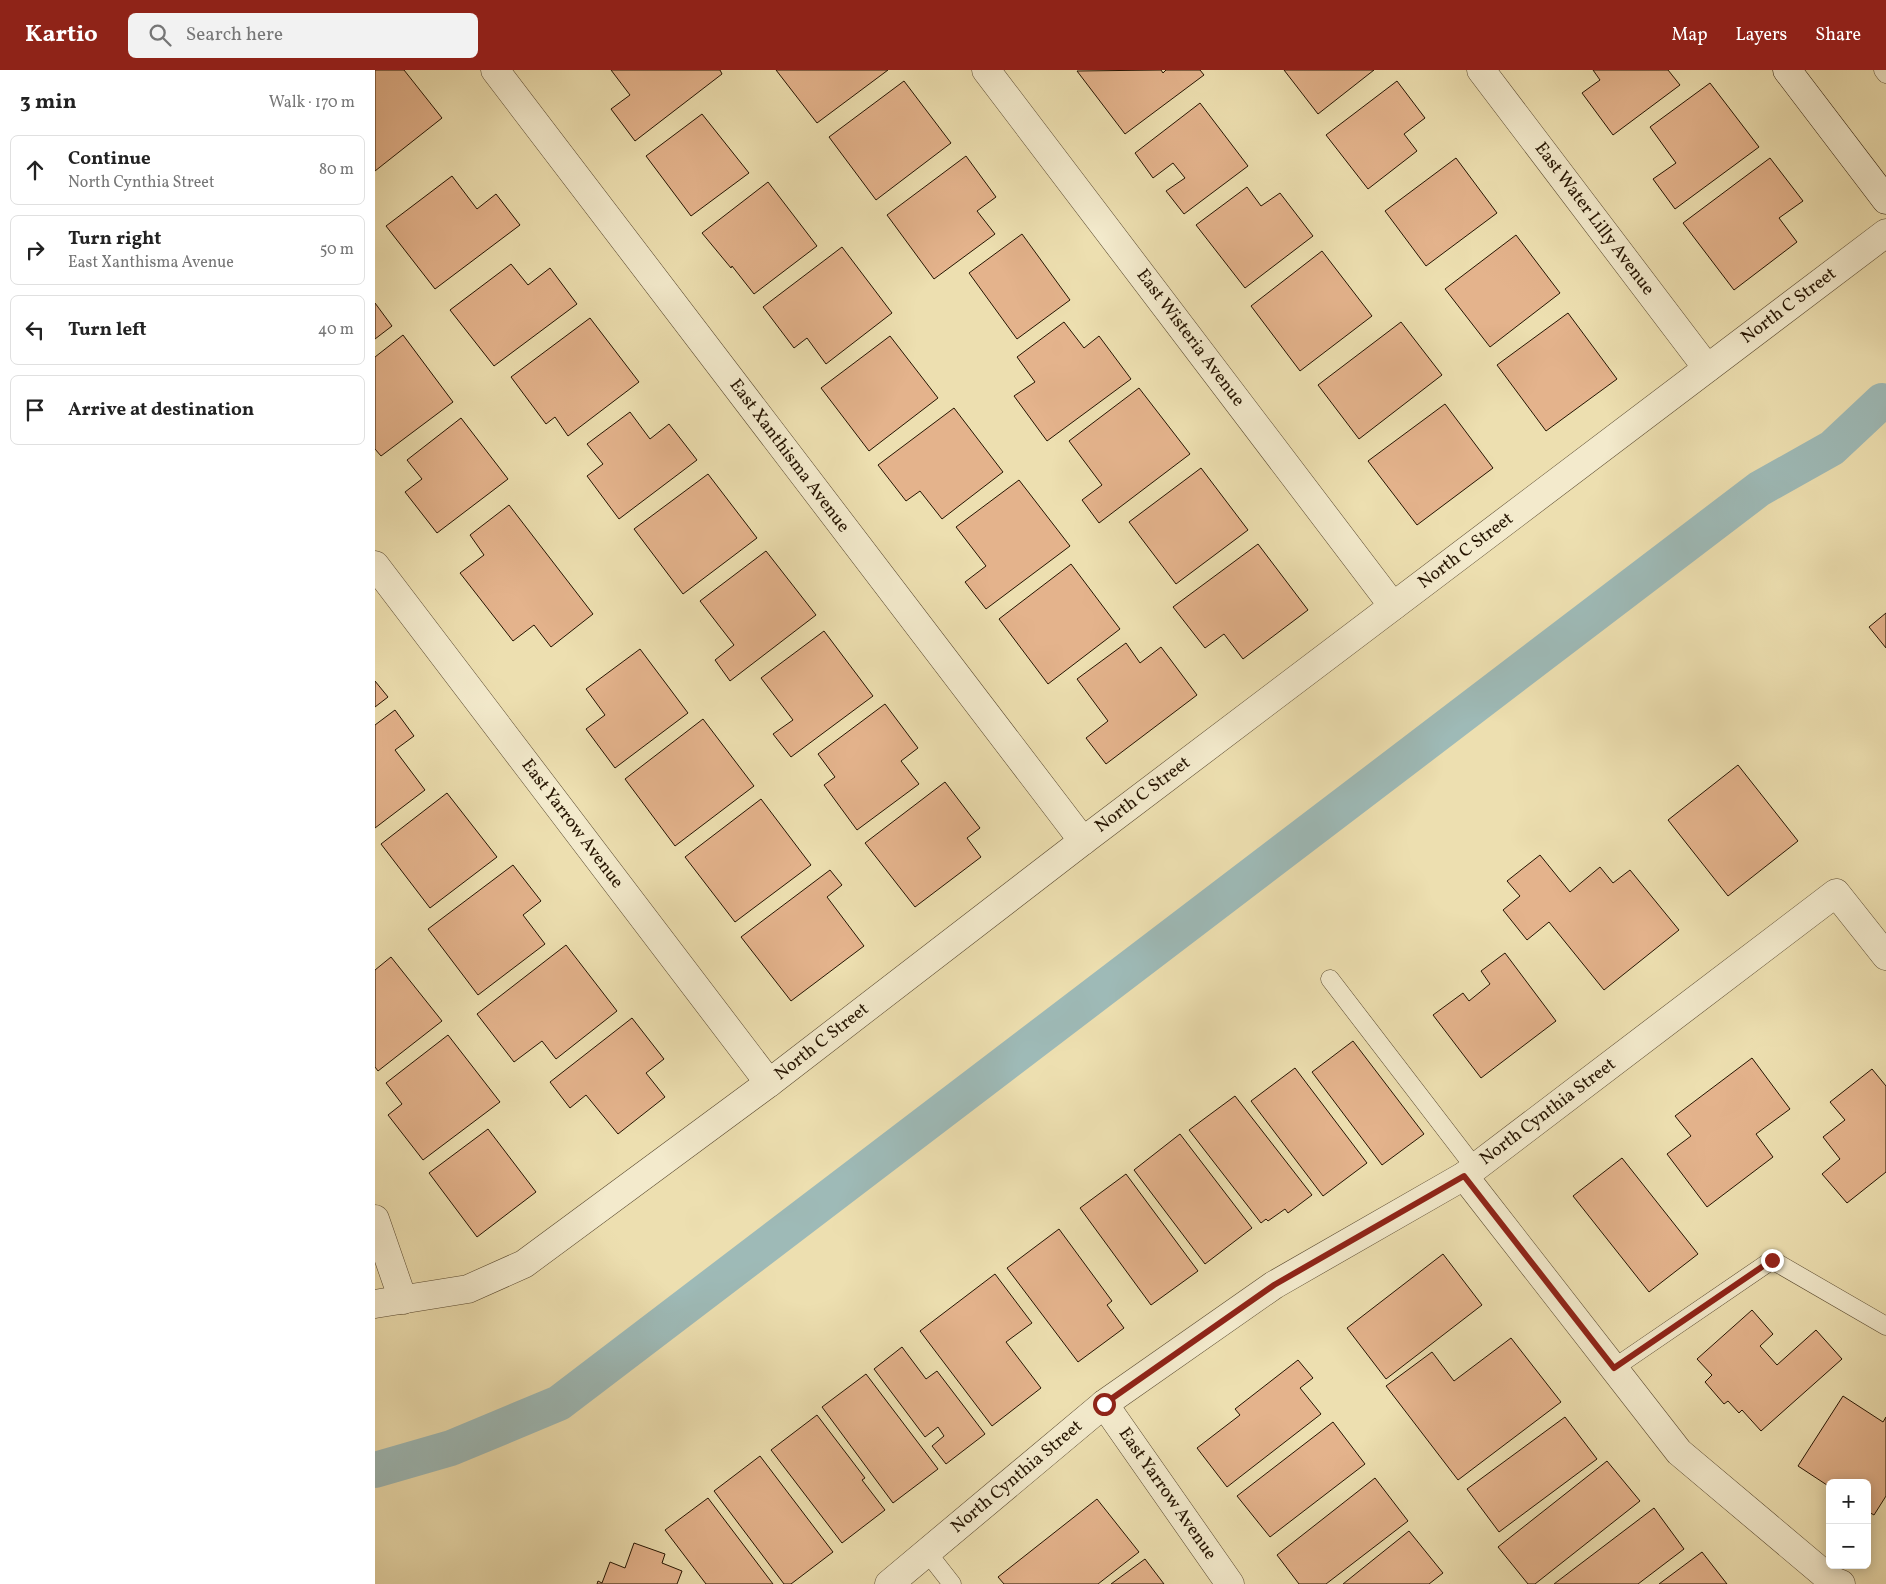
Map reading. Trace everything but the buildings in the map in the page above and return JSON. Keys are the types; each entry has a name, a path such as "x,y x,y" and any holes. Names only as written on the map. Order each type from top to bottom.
{"street":[{"name":"East Xanthisma Avenue","path":"495,70 1083,841"},
{"name":"East Wisteria Avenue","path":"986,70 1393,606"},
{"name":"East Water Lilly Avenue","path":"1481,70 1707,368"},
{"path":"1787,70 1886,200"},
{"name":"North C Street","path":"375,1304 468,1289 524,1264 769,1083 1083,841 1886,233"},
{"name":"East Yarrow Avenue","path":"375,565 769,1083"},
{"name":"North Cynthia Street","path":"889,1584 1104,1404 1274,1285 1469,1172 1835,893 1886,956"},
{"path":"1469,1172 1614,1368 1679,1452 1831,1580 1841,1584"},
{"path":"375,1219 403,1300"},
{"name":"East Yarrow Avenue","path":"1104,1404 1230,1584"}],"lane":[{"path":"1883,70 1886,74"},
{"path":"1330,979 1469,1172"},
{"path":"1614,1368 1772,1260 1886,1326"},
{"path":"927,1552 952,1584"}],"waterway":[{"path":"375,1470 451,1448 559,1403 1759,489 1832,448 1882,401"}],"route":[{"path":"1104,1404 1274,1285 1464,1176 1614,1368 1772,1260"}]}
